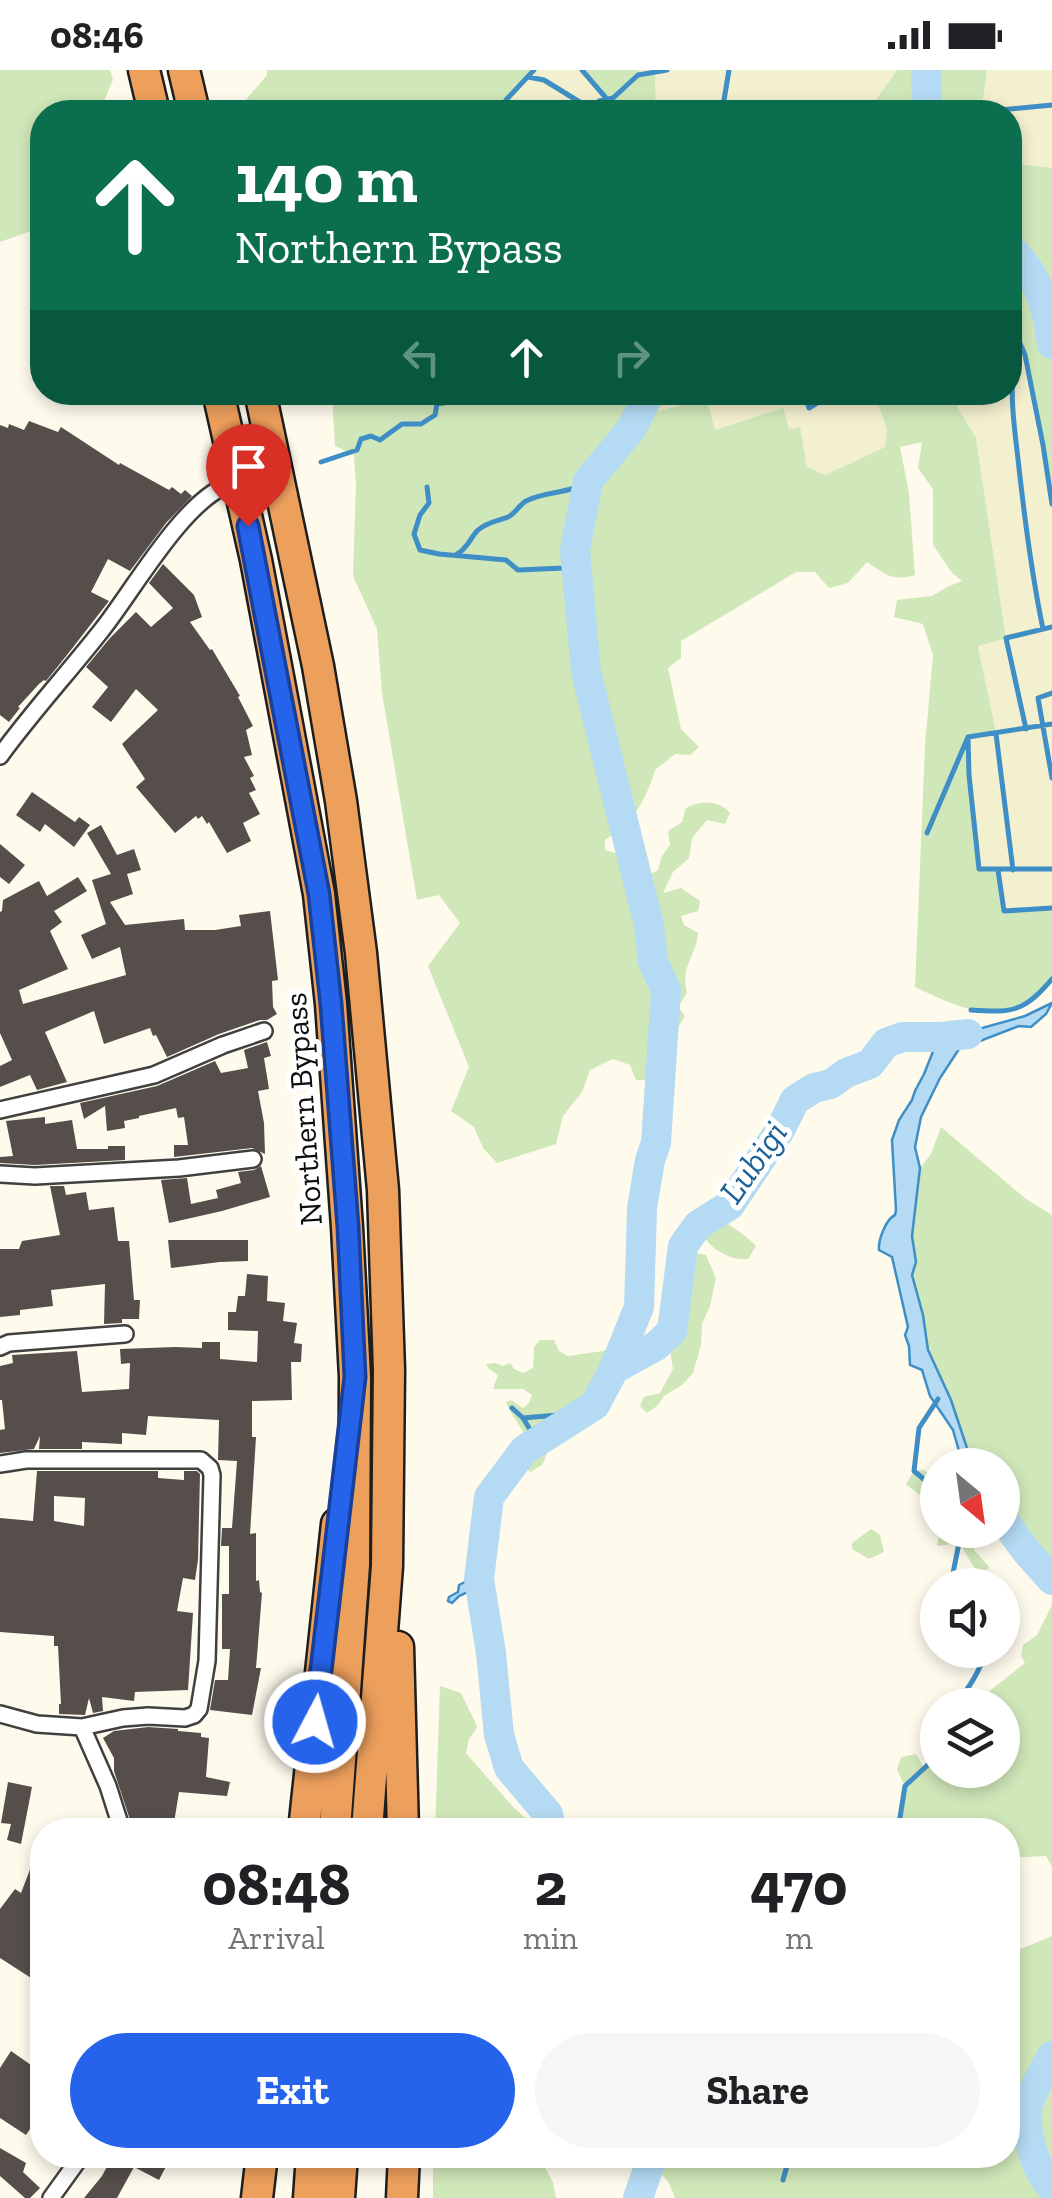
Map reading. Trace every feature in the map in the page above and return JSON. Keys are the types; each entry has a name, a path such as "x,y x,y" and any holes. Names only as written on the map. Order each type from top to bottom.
{"highway":[{"path":"144,70 151,100"},
{"path":"184,70 191,100"},
{"name":"Northern Bypass","path":"221,405 256,560 319,894 342,1133 355,1377 354,1565 336,1818"},
{"path":"263,405 318,666 342,800 362,952 381,1170 403,1818"},
{"path":"368,1818 387,1566 389,1370"},
{"path":"305,1818 355,1377"},
{"path":"257,2198 260,2168"},
{"path":"308,2198 311,2168"},
{"path":"339,2198 341,2168"},
{"path":"402,2198 403,2168"}],"street":[{"path":"0,756 191,512 226,486"},
{"path":"0,1110 154,1075 264,1031"},
{"path":"0,1174 35,1176 180,1168 253,1158"},
{"path":"0,1347 125,1334"},
{"path":"0,1464 26,1460 201,1460 212,1475 206,1661 199,1709 194,1715 135,1717 82,1727 37,1724 0,1714"},
{"path":"82,1727 118,1818"},
{"path":"51,2198 73,2168"}],"shaded area":[{"path":"534,70 582,70 608,99 604,100 506,100"},
{"path":"639,70 897,70 876,100 656,100 655,73 638,75"},
{"path":"987,70 1052,70 1052,168 1022,164 1022,100 969,100 983,98"},
{"path":"1022,349 1052,504 1052,908 1004,911 979,869 968,737 995,732 978,645 1006,637 976,438 956,405 1022,405"},
{"path":"644,405 878,405 887,429 885,447 825,475 807,467 799,427 714,430 639,415"}],"green space":[{"path":"0,70 110,70 113,80 104,100 30,100 30,231 0,242"},
{"path":"267,70 534,70 506,100 246,100"},
{"path":"582,70 655,73 656,100 603,100 607,99"},
{"path":"897,70 924,70 926,82 932,70 987,70 983,99 876,100"},
{"path":"1022,164 1052,168 1052,504 1025,355"},
{"path":"333,405 645,405 640,415 685,405 708,405 715,430 783,408 789,429 800,427 807,467 825,475 885,447 887,429 878,405 956,405 976,438 1006,638 978,646 996,733 968,738 979,869 998,870 1004,911 1052,908 1052,979 1023,1007 996,1013 968,1009 915,987 925,745 933,655 923,624 894,617 897,600 932,596 962,581 933,545 933,489 918,468 922,442 900,447 909,493 915,575 894,577 867,562 848,583 829,588 815,572 796,572 681,641 681,658 668,668 681,729 699,747 690,755 675,754 655,770 639,808 605,840 605,850 619,854 638,834 645,849 627,858 628,868 646,877 658,870 670,845 668,831 682,822 686,808 710,803 730,813 725,824 707,820 692,838 689,858 673,872 663,893 681,888 700,901 698,911 681,916 684,925 698,933 685,976 687,993 678,1007 685,1016 679,1026 652,1033 649,1080 636,1080 630,1065 613,1059 590,1070 582,1092 563,1116 556,1144 497,1163 483,1148 474,1127 451,1111 469,1067 428,966 460,923 439,895 417,900 382,693 377,629 353,576 354,455 335,446"},
{"path":"941,1127 1026,1199 1052,1215 1052,1580 1020,1534 1020,1448 967,1448 928,1350 912,1275 916,1262 912,1236 920,1168 931,1154"},
{"path":"707,1211 756,1246 748,1259 729,1256 707,1240 697,1218"},
{"path":"691,1252 706,1255 716,1278 693,1373 647,1413 640,1406 644,1397 660,1393 673,1369 670,1351 658,1362 641,1369 624,1369 588,1388 580,1402 586,1414 558,1434 543,1464 531,1472 526,1469 524,1435 506,1402 511,1400 523,1408 532,1395 523,1389 493,1389 498,1375 486,1364 510,1363 523,1373 533,1368 534,1347 540,1340 554,1340 559,1351 568,1356 635,1343 651,1344 669,1331 669,1290 675,1261"},
{"path":"920,1470 920,1495 906,1484 914,1471"},
{"path":"871,1529 880,1535 884,1552 869,1559 852,1549 852,1543"},
{"path":"962,1548 974,1548 990,1568 974,1566"},
{"path":"1052,1605 1052,1867 1046,1856 1020,1857 1020,1818 900,1818 905,1786 897,1770 901,1757 916,1754 920,1761 920,1788 1020,1788 1020,1688 993,1688 1025,1663 1021,1656 1023,1645 1037,1635"},
{"path":"440,1686 461,1693 476,1724 466,1753 525,1818 435,1818"},
{"path":"1052,1936 1052,2198 675,2198 657,2168 1020,2168 1020,1949"},
{"path":"433,2168 545,2168 556,2198 433,2198"}],"water":[{"path":"1052,1003 1031,1027 1019,1026 959,1049 921,1117 915,1147 920,1168 912,1236 916,1262 912,1275 928,1350 967,1448 958,1448 953,1430 930,1396 922,1370 910,1365 905,1335 908,1327 892,1257 879,1250 883,1230 896,1210 892,1140 924,1074 936,1044 936,1032 950,1024 975,1030 1025,1016"},
{"path":"874,1059 877,1066 865,1074 855,1075 827,1095 807,1098 792,1106 792,1093 803,1086 834,1076 843,1066"},
{"path":"483,1546 491,1569 482,1594 472,1590 452,1603 448,1601 458,1592 459,1585 469,1580 475,1552"},
{"path":"483,1601 488,1611 488,1632 473,1622"},
{"path":"488,1632 502,1657 495,1693 485,1677"}],"building":[{"path":"29,421 58,432 61,427 119,465 169,490 172,487 181,494 185,490 192,496 130,571 108,559 91,592 109,601 9,722 0,715 0,425 24,430"},
{"path":"163,564 194,595 202,617 190,622 212,649 253,726 246,730 252,755 244,757 256,790 249,793 260,814 243,823 251,841 227,853 202,816 196,816 175,833 136,787 145,779 122,744 158,710 136,689 111,722 92,707 108,687 86,667 136,612 151,627 173,608 149,583"},
{"path":"32,792 75,822 79,817 90,825 74,847 45,824 40,832 16,815"},
{"path":"101,825 117,855 134,849 141,870 127,874 133,894 110,902 125,925 184,919 185,930 215,930 241,926 239,915 270,911 278,980 272,981 273,1007 277,1014 167,1057 150,1028 104,1044 94,1011 45,1032 67,1082 37,1090 30,1075 0,1087 0,1066 12,1060 0,1033 3,900 39,881 47,896 78,877 87,891 54,911 62,922 50,931 68,969 19,990 23,1004 126,975 120,947 92,959 81,935 106,924 92,880 111,874 87,833"},
{"path":"0,844 25,865 9,884 0,877"},
{"path":"267,1042 271,1056 264,1058 269,1089 258,1091 265,1154 252,1148 174,1157 174,1145 188,1145 184,1117 178,1118 176,1108 124,1121 125,1128 107,1131 105,1106 84,1119 80,1103 157,1086 215,1061 221,1073 248,1068 244,1050"},
{"path":"45,1117 45,1124 72,1120 77,1149 125,1146 125,1160 0,1163 0,1157 13,1156 6,1121"},
{"path":"261,1166 270,1197 169,1223 161,1180 187,1178 191,1204 218,1198 216,1190 241,1183 238,1172"},
{"path":"50,1186 64,1186 66,1195 86,1192 89,1210 114,1207 118,1241 129,1241 134,1300 140,1300 139,1319 104,1324 105,1284 51,1290 53,1306 0,1317 0,1249 19,1249 22,1241 60,1235"},
{"path":"168,1240 248,1240 248,1261 171,1268"},
{"path":"247,1274 268,1276 267,1301 285,1303 283,1321 297,1323 294,1343 302,1344 301,1362 291,1362 292,1400 252,1401 252,1437 256,1437 250,1534 256,1533 256,1581 259,1580 262,1593 256,1668 261,1668 252,1715 210,1710 215,1680 228,1680 230,1649 222,1649 222,1594 229,1594 229,1546 221,1546 222,1528 232,1528 237,1461 218,1460 219,1420 148,1416 146,1435 122,1433 122,1444 82,1442 82,1449 39,1449 40,1436 34,1449 0,1453 0,1430 5,1429 0,1366 13,1363 12,1355 77,1351 82,1392 129,1389 130,1363 121,1364 120,1349 202,1348 202,1342 220,1342 220,1359 257,1362 258,1331 228,1330 228,1312 236,1312 238,1296 245,1296"},
{"path":"37,1471 158,1471 158,1478 184,1480 184,1471 200,1474 195,1580 183,1578 177,1611 193,1613 188,1690 135,1692 134,1701 102,1697 103,1711 93,1713 89,1698 85,1715 59,1714 58,1646 54,1646 54,1636 0,1632 0,1518 33,1521","holes":["54,1496 85,1498 84,1526 54,1521"]},
{"path":"148,1727 201,1733 201,1737 209,1738 206,1777 230,1782 227,1796 179,1792 175,1818 129,1818 114,1771 114,1758 103,1738 114,1731"},
{"path":"8,1782 32,1787 21,1844 7,1840 11,1824 1,1823"},
{"path":"30,1870 30,1977 0,1958 0,1909 15,1889 21,1893"},
{"path":"11,2051 30,2064 30,2129 26,2135 0,2118 0,2068"},
{"path":"0,2148 26,2163 23,2172 40,2188 30,2198 0,2176"},
{"path":"106,2168 133,2168 117,2198 84,2198"},
{"path":"136,2168 165,2168 159,2180"}],"waterway":[{"path":"506,100 534,70"},
{"path":"582,70 606,98"},
{"path":"604,100 613,98 638,75 667,70"},
{"path":"724,100 729,70"},
{"name":"Lubigi","path":"926,70 927,100"},
{"path":"528,77 544,80 576,100"},
{"path":"1022,108 1052,105"},
{"name":"Lubigi","path":"1022,262 1040,292 1052,344"},
{"path":"1022,348 1052,504"},
{"path":"321,462 357,450 361,439 371,436 380,440 402,424 421,424 435,415 437,405"},
{"path":"549,1818 509,1768 499,1735 479,1579 489,1497 524,1450 595,1405 639,1307 642,1208 656,1143 666,990 653,962 649,925 586,672 575,550 588,481 632,428 644,405"},
{"path":"808,405 814,405"},
{"path":"1013,405 1029,549 1043,629"},
{"path":"457,554 481,527 510,516 526,501 588,481"},
{"path":"427,487 429,503 414,534 420,550 506,560 518,570 564,568 575,557"},
{"path":"1026,729 1006,638 1052,627"},
{"path":"1052,693 1038,698 1052,778"},
{"path":"927,833 968,737 1052,724"},
{"path":"996,734 1013,870"},
{"path":"968,737 979,869 1052,869"},
{"path":"998,870 1004,911 1052,908"},
{"path":"971,1010 1017,1008 1052,979"},
{"name":"Lubigi","path":"614,1369 656,1346 672,1331 683,1246 698,1225 730,1205 780,1130 795,1100 870,1064 886,1043 903,1037 968,1034"},
{"path":"920,1476 914,1471 919,1428 938,1399"},
{"path":"512,1408 523,1418 582,1413"},
{"path":"523,1418 537,1441"},
{"name":"Lubigi","path":"1020,1543 1052,1580"},
{"path":"954,1568 958,1548"},
{"path":"967,1688 979,1668"},
{"path":"900,1818 905,1786 920,1772"},
{"name":"Lubigi","path":"1052,2056 1032,2094 1027,2115 1036,2160 1052,2187"},
{"path":"638,2198 648,2168"},
{"path":"783,2180 786,2168"}],"route":[{"path":"248,526 319,894 348,1227 355,1377 315,1722"}]}
